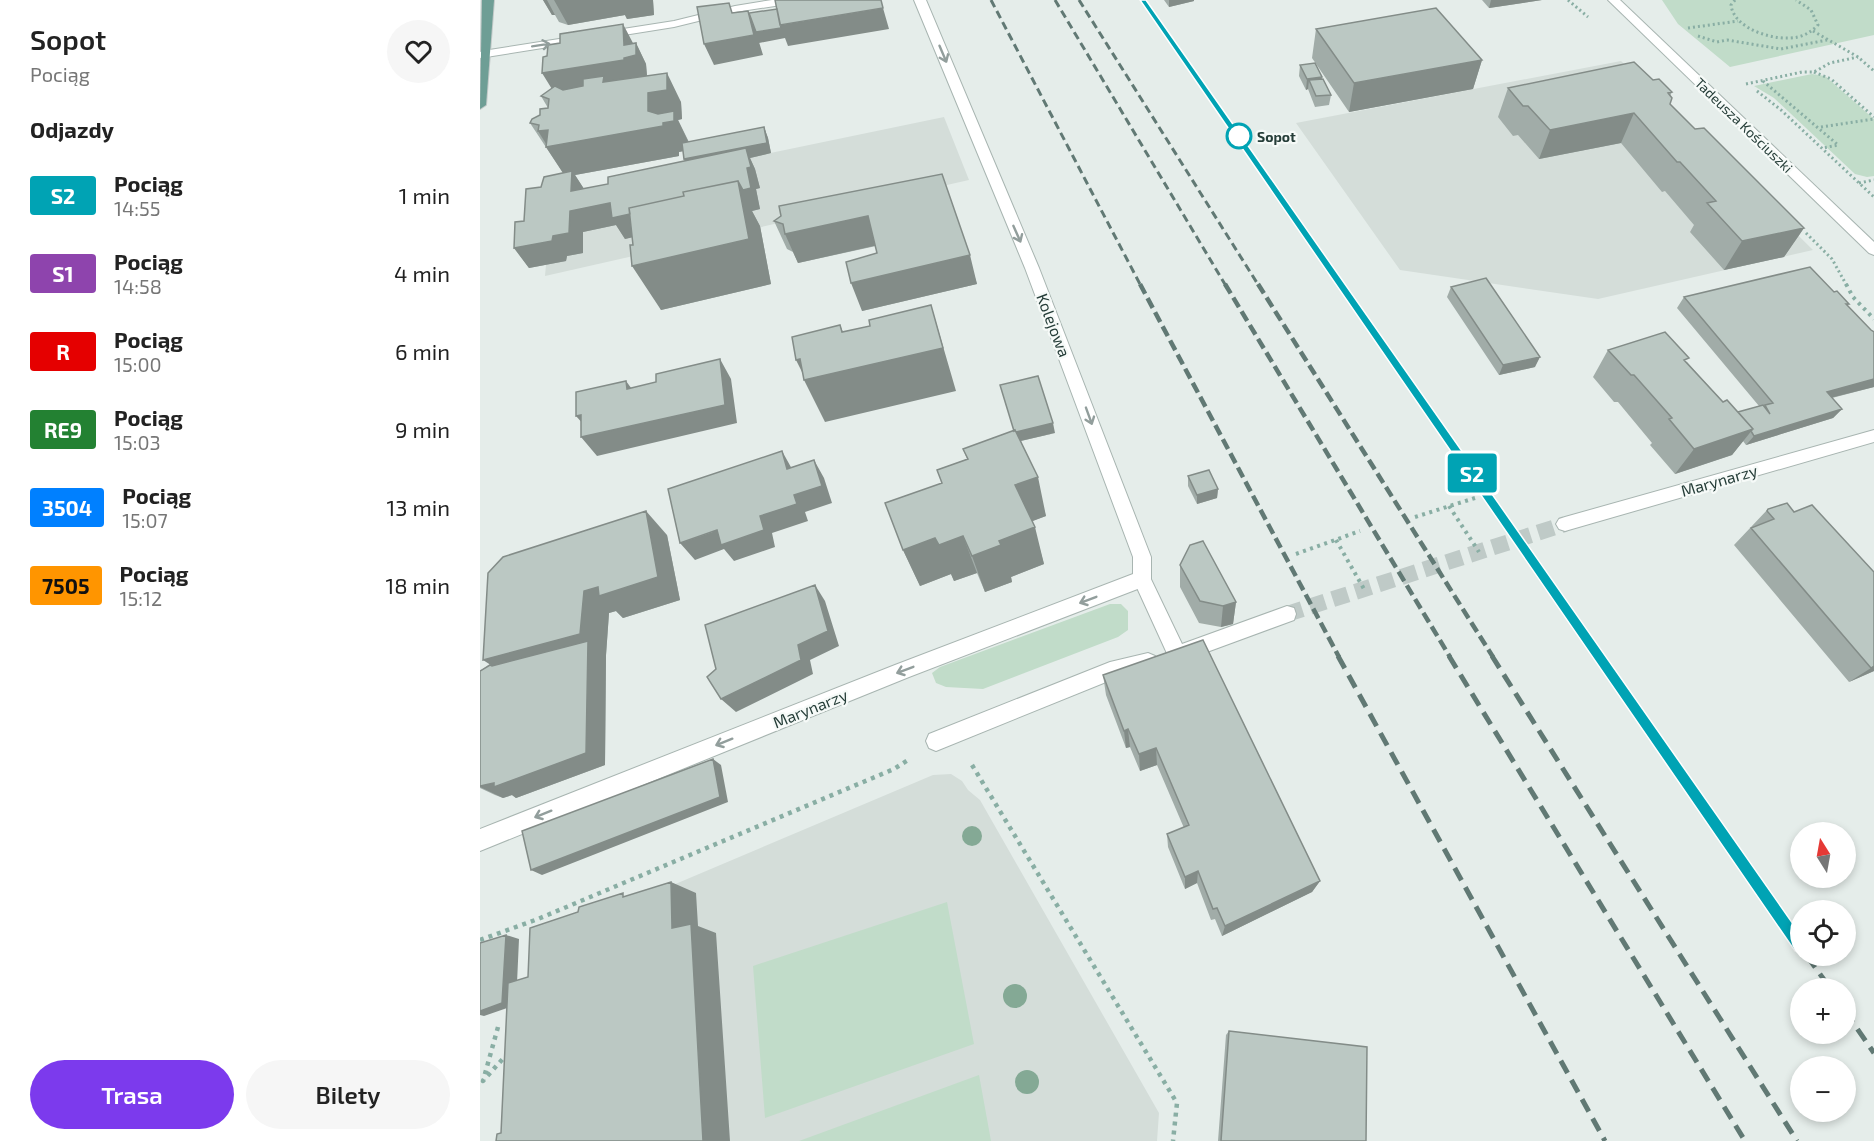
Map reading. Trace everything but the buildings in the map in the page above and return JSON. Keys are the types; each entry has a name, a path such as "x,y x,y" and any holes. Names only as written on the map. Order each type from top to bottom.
{"main road":[{"path":"480,105 488,0"}],"street":[{"path":"483,55 674,24 735,9 794,0"},
{"name":"Kolejowa","path":"920,0 1066,356 1142,557 1142,579 1177,654"},
{"name":"Tadeusza Kościuszki","path":"1614,0 1874,250"},
{"name":"Marynarzy","path":"1565,524 1874,436"},
{"name":"Marynarzy","path":"480,840 902,671 1142,579"},
{"path":"936,741 1110,671 1177,654 1287,614"}],"path":[{"path":"1568,0 1591,20"},
{"path":"1735,0 1731,5 1732,13 1738,21 1762,33 1791,37 1813,31 1818,25 1817,17 1811,9 1796,0"},
{"path":"1701,26 1738,21"},
{"path":"1813,31 1858,57 1874,71"},
{"path":"1717,42 1726,40 1781,49 1827,40"},
{"path":"1814,72 1830,63 1858,57"},
{"path":"1739,86 1802,72 1814,72 1831,78 1874,118"},
{"path":"1763,81 1820,128 1838,146 1823,148"},
{"path":"1820,128 1874,118"},
{"path":"1848,185 1874,180"},
{"path":"1800,226 1833,259 1853,297 1874,319"},
{"path":"1415,517 1475,498"},
{"path":"1449,506 1479,552"},
{"path":"1296,554 1360,531"},
{"path":"1336,540 1364,589"},
{"path":"480,940 538,919 894,769 936,741 964,751 1177,1103 1173,1141"},
{"path":"536,930 538,919"},
{"path":"498,1027 483,1082 511,1050"}],"shaded area":[{"path":"1621,61 1813,250 1598,299 1400,270 1296,123"},
{"path":"944,117 969,180 545,276 546,265 531,242 689,170"},
{"path":"951,774 962,781 968,790 980,800 1159,1113 1157,1141 526,1141 562,932 933,775"}],"green space":[{"path":"1662,0 1874,0 1874,35 1730,67 1678,24"},
{"path":"1812,74 1825,76 1874,119 1874,176 1855,174 1774,98 1754,86"},
{"path":"1110,604 1121,604 1128,611 1128,630 1118,637 983,689 946,687 936,683 932,673 940,667"},
{"path":"947,902 974,1044 765,1118 753,966"},
{"path":"979,1075 991,1141 799,1141"}],"tunnel":[{"path":"1287,614 1565,524"}],"railway":[{"path":"991,0 1141,286"},
{"path":"1055,0 1226,286"},
{"path":"1079,0 1259,286"},
{"path":"1143,0 1341,286"},
{"path":"1140,284 1339,657"},
{"path":"1225,284 1450,657"},
{"path":"1258,284 1493,657"},
{"path":"1340,284 1599,657"},
{"path":"1338,656 1605,1141"},
{"path":"1449,656 1745,1141"},
{"path":"1492,656 1797,1141"},
{"path":"1598,656 1790,932"},
{"path":"1814,966 1823,978"},
{"path":"1856,1027 1874,1053"}],"train":[{"name":"S2","path":"1143,0 1790,932"}],"place":[{"name":"Sopot","path":"1239,136"}]}
